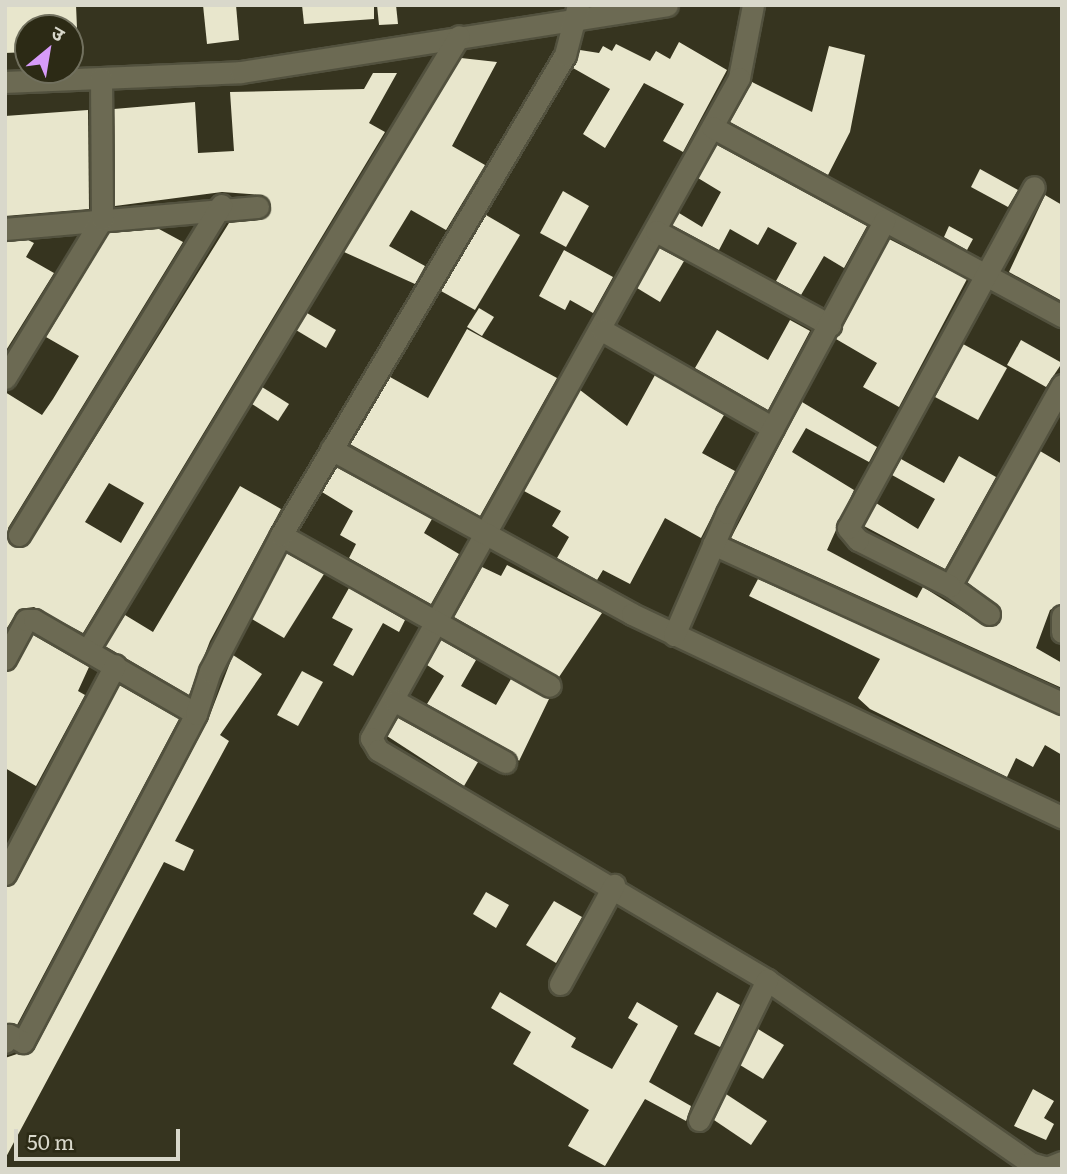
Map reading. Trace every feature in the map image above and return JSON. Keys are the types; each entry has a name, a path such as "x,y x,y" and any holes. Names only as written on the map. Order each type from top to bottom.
{"street":[{"path":"5,82 241,72 459,36 579,10 667,5"},
{"path":"753,5 739,78 602,330 372,738 378,750 614,885 767,980 1030,1163 1046,1168 1062,1162"},
{"path":"7,1037 23,1042 196,714 209,671 281,535 565,55 579,10"},
{"path":"89,648 459,36"},
{"path":"5,378 102,219 101,78"},
{"path":"712,127 1062,316"},
{"path":"989,614 950,586 858,540 848,528 989,277 1034,187"},
{"path":"19,535 221,205"},
{"path":"5,229 221,205 258,207"},
{"path":"674,635 713,544 884,220"},
{"path":"656,231 830,325"},
{"path":"602,330 774,428"},
{"path":"950,586 1062,385"},
{"path":"331,449 486,538 674,635 1062,817"},
{"path":"281,535 439,621 550,686"},
{"path":"713,544 1062,703"},
{"path":"1062,616 1062,632"},
{"path":"5,659 26,620 89,648 196,714"},
{"path":"5,874 115,665"},
{"path":"395,701 506,762"},
{"path":"561,984 614,885"},
{"path":"699,1120 767,980"}],"building":[{"path":"5,5 76,5 76,14 14,14 14,53 5,53"},
{"path":"203,5 236,5 239,40 207,44"},
{"path":"302,5 374,5 374,19 304,24"},
{"path":"377,5 396,5 398,24 379,25"},
{"path":"679,42 727,70 683,152 663,141 684,104 644,83 605,148 583,134 610,89 573,68 580,50 599,53 603,46 612,51 616,44 650,61 656,51 670,59"},
{"path":"829,46 865,55 850,132 828,175 730,122 752,82 812,112"},
{"path":"461,58 497,62 452,146 485,165 446,230 411,210 389,246 425,266 415,284 344,252"},
{"path":"373,73 397,73 369,123 385,132 83,633 34,607 19,609 5,631 5,392 42,415 53,399 79,356 46,337 109,233 159,229 183,242 8,528 8,542 19,548 30,542 229,223 260,220 270,212 263,195 222,192 115,206 114,109 195,102 198,153 234,151 230,92 364,89","holes":["109,483 144,503 121,543 85,522"]},
{"path":"88,110 89,209 5,216 5,116"},
{"path":"717,145 867,226 844,268 824,256 801,295 776,281 797,243 768,227 758,245 730,229 719,250 672,225 679,213 702,227 721,192 698,178"},
{"path":"980,169 1018,190 1008,207 971,187"},
{"path":"563,191 589,206 566,247 540,233"},
{"path":"1045,195 1062,205 1062,301 1009,272"},
{"path":"486,215 520,235 475,310 441,291"},
{"path":"949,226 973,239 967,250 944,237"},
{"path":"889,239 967,279 899,407 863,387 877,363 836,339"},
{"path":"28,240 34,243 26,257 54,273 5,352 5,242"},
{"path":"659,248 684,261 660,302 637,288"},
{"path":"564,250 613,277 593,313 570,300 565,310 539,296"},
{"path":"479,308 494,317 482,336 467,327"},
{"path":"307,313 336,330 326,348 296,330"},
{"path":"790,320 810,331 768,410 695,368 717,330 768,360"},
{"path":"467,329 557,378 480,516 350,444 390,377 428,398"},
{"path":"1021,340 1062,363 1046,387 1007,365"},
{"path":"963,344 1007,368 978,420 935,397"},
{"path":"655,375 724,415 702,453 735,471 701,538 665,518 630,584 603,570 597,580 557,558 569,537 552,526 561,511 524,491 580,390 627,426"},
{"path":"262,387 289,404 278,421 252,404"},
{"path":"802,402 877,447 869,462 806,428 792,452 854,490 827,550 917,598 923,587 987,627 999,622 1001,609 967,582 1040,451 1062,464 1062,603 1050,610 1036,648 1062,663 1062,688 731,538"},
{"path":"959,456 996,477 945,569 864,526 876,503 918,529 935,499 892,475 901,459 944,483"},
{"path":"336,467 432,519 424,533 459,554 431,604 349,558 356,544 340,535 353,511 322,492"},
{"path":"240,486 281,509 210,641 189,695 105,646 125,615 153,632"},
{"path":"286,553 324,574 284,638 252,619"},
{"path":"507,565 602,613 559,677 454,617 482,567 501,576"},
{"path":"758,579 1062,716 1062,755 1045,745 1033,767 1016,758 1007,777 870,709 858,698 880,659 749,596"},
{"path":"349,588 405,620 399,632 383,623 353,676 333,665 353,629 332,618"},
{"path":"33,635 89,667 78,691 85,695 36,786 5,768 5,672 16,666"},
{"path":"441,640 476,660 461,686 496,705 511,679 549,699 519,761 511,751 427,704 444,676 427,665"},
{"path":"233,655 262,674 220,735 229,741 175,841 194,850 184,871 164,862 5,1159 5,1058 35,1048 208,720"},
{"path":"302,671 323,682 298,726 277,715"},
{"path":"119,685 179,719 17,1025 5,1023 5,887 17,880"},
{"path":"398,718 478,762 464,786 387,736"},
{"path":"486,892 509,905 496,928 473,914"},
{"path":"554,901 582,917 556,963 526,945"},
{"path":"500,992 576,1038 571,1047 612,1069 638,1024 628,1018 637,1002 678,1026 649,1082 691,1106 686,1121 645,1099 605,1166 568,1146 589,1110 513,1064 531,1032 491,1008"},
{"path":"717,992 740,1005 720,1047 694,1034"},
{"path":"758,1029 784,1045 763,1079 740,1065"},
{"path":"1033,1089 1054,1101 1044,1118 1054,1124 1046,1140 1014,1126"},
{"path":"726,1094 767,1121 751,1145 714,1120"}]}
